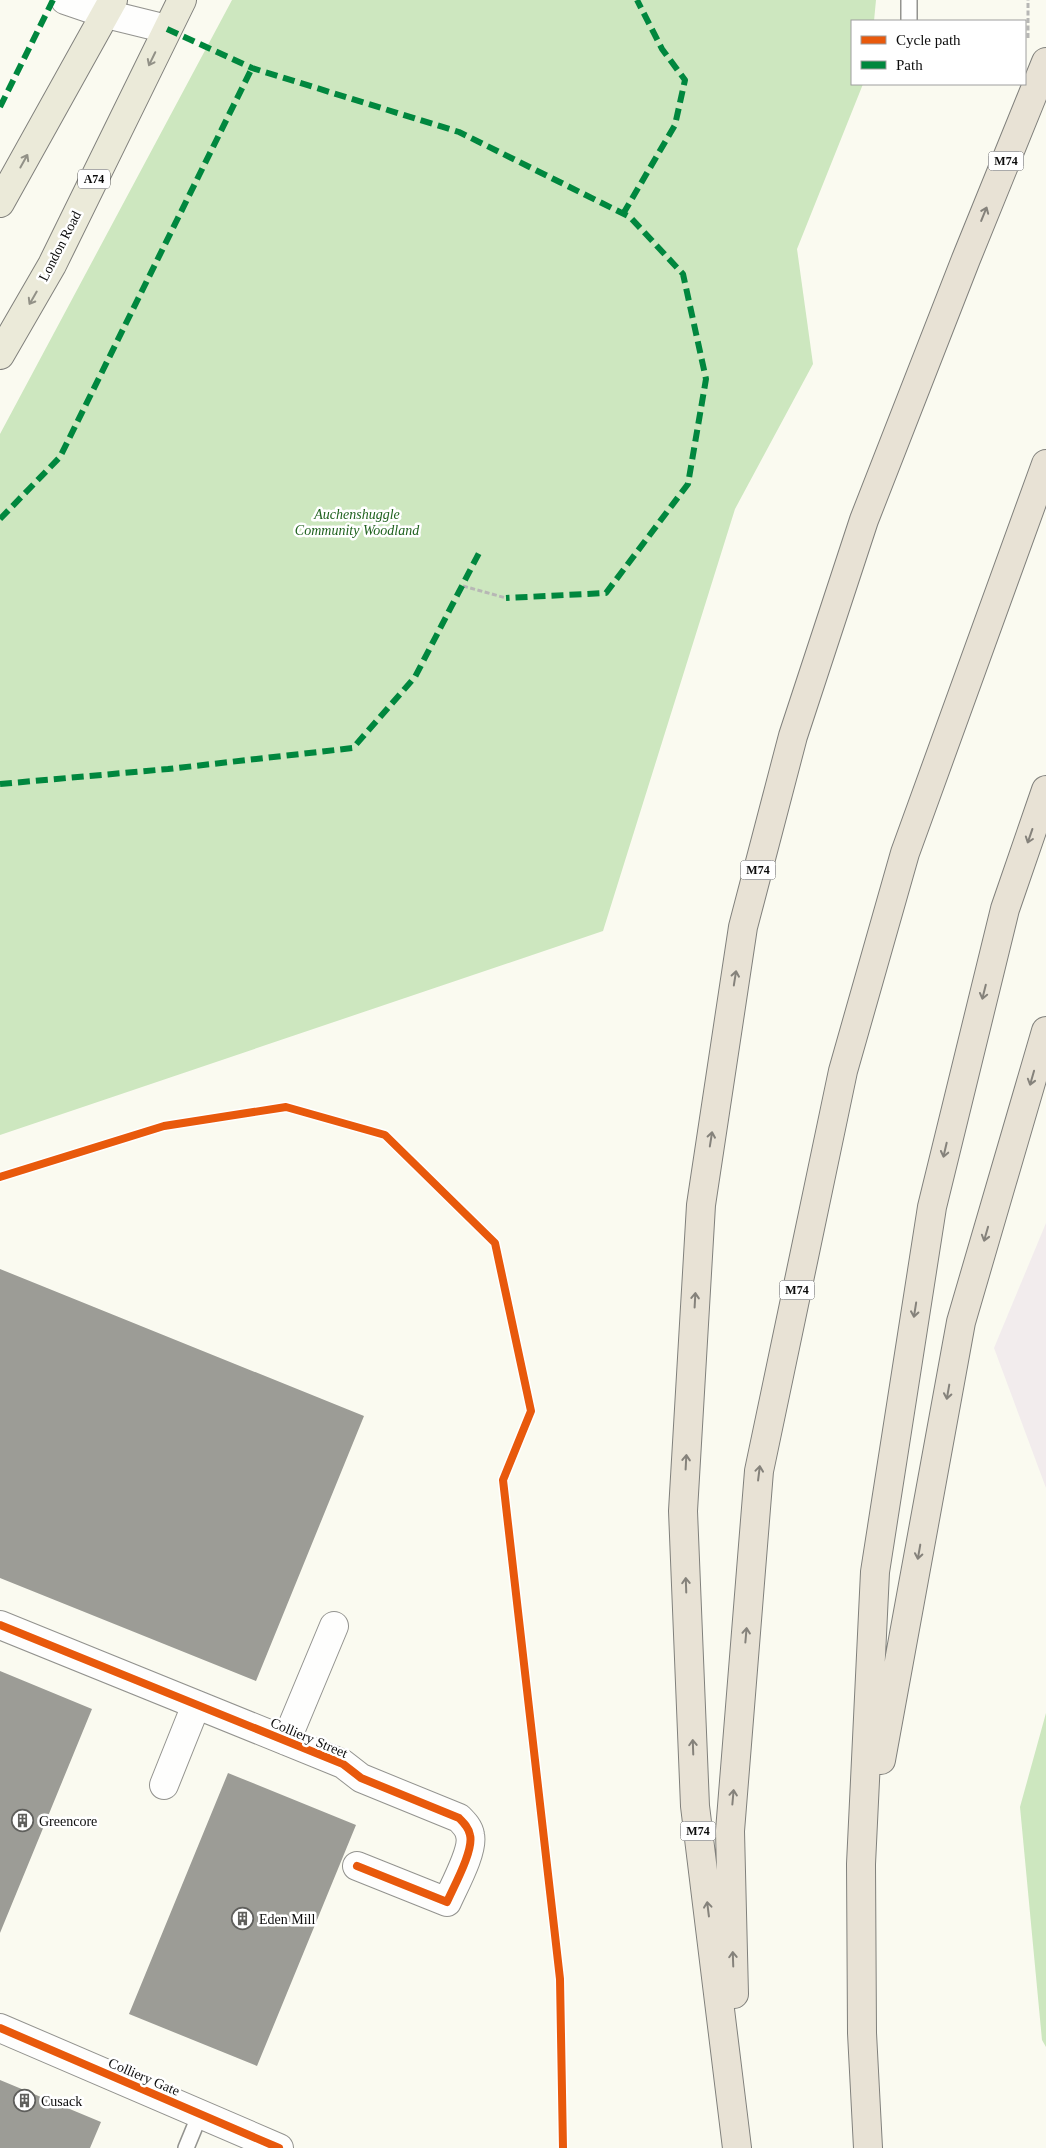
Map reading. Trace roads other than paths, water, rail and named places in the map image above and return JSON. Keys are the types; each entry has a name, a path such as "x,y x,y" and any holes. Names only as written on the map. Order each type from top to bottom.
{"highway":[{"name":"M74","path":"1026,85 1037,53"},
{"name":"M74","path":"738,2148 695,1806 683,1511 701,1205 743,927 793,736 864,520 966,259 1026,85"},
{"name":"M74","path":"738,2148 730,1831 759,1471 848,1052 906,853 1046,464"},
{"path":"868,2148 862,2033 862,1864 875,1572 932,1207 1005,909 1046,790"},
{"path":"862,1864 961,1322 1046,1032"}],"main road":[{"name":"London Road","path":"0,355 52,265 182,0"},
{"path":"0,204 110,7"}],"street":[{"path":"65,0 110,7 167,29"},
{"name":"Colliery Street","path":"0,1625 343,1764 361,1778 459,1818 467,1827 471,1836 470,1847 447,1902 357,1866"},
{"name":"Colliery Street","path":"286,1742 334,1626"},
{"path":"164,1785 196,1705"},
{"name":"Colliery Gate","path":"0,2028 279,2148"}],"lane":[{"path":"909,0 909,20"},
{"path":"186,2148 200,2114"}],"place":[{"name":"Greencore","path":"23,1821"},
{"name":"Eden Mill","path":"243,1919"},
{"name":"Cusack","path":"25,2101"}],"park label":[{"name":"Auchenshuggle Community Woodland","path":"357,522"}]}
